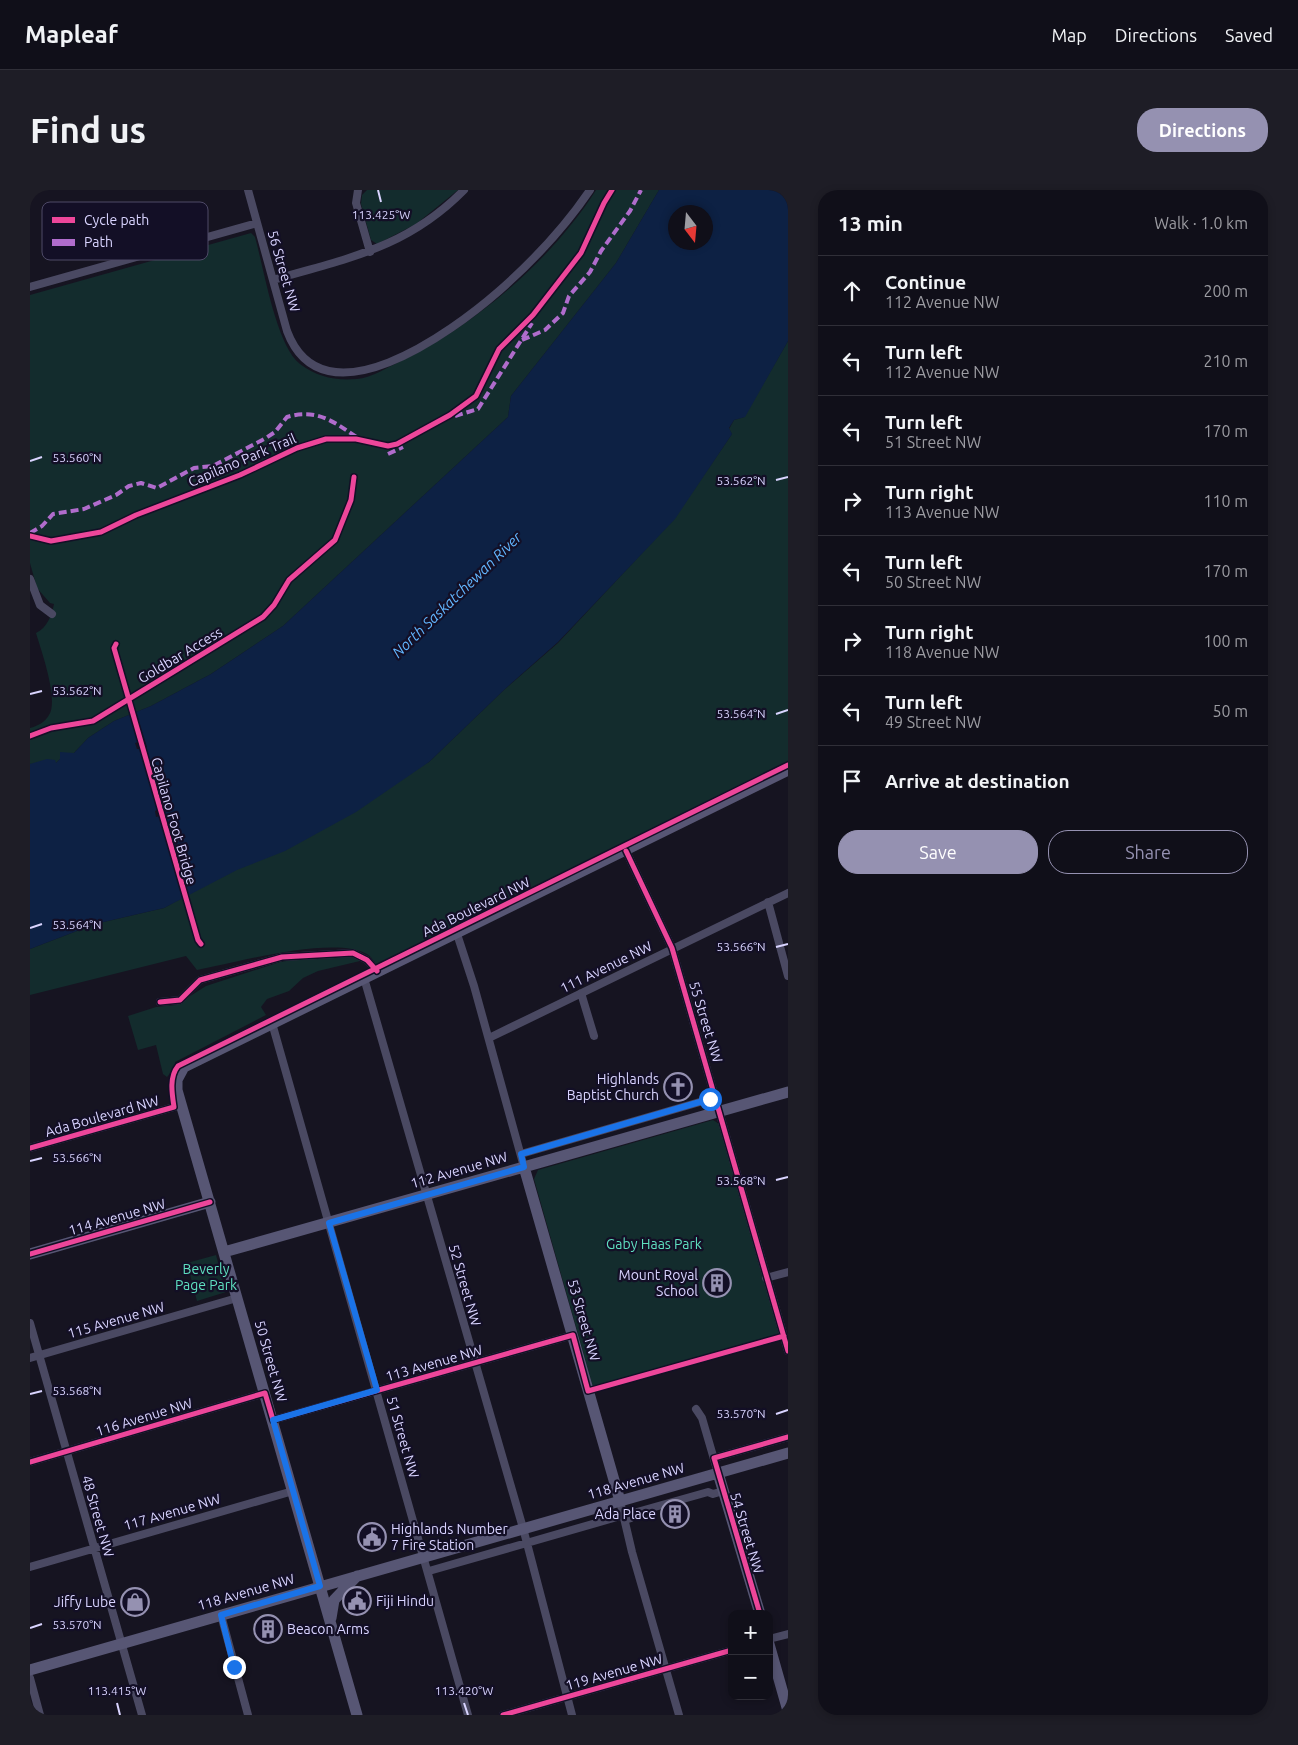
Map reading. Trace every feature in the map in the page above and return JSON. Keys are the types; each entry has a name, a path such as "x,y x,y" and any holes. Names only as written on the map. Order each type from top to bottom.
{"main road":[{"name":"Ada Boulevard NW","path":"179,1072 184,1067 272,1022 457,934 788,770"},
{"name":"50 Street NW","path":"179,1072 177,1090 181,1105 357,1715"},
{"name":"112 Avenue NW","path":"224,1252 788,1092"},
{"name":"53 Street NW","path":"524,1167 620,1501"},
{"name":"114 Avenue NW","path":"30,1254 210,1202"},
{"name":"118 Avenue NW","path":"30,1670 788,1453"},
{"name":"54 Street NW","path":"718,1473 759,1610"},
{"path":"331,1625 334,1600 358,1575"},
{"path":"772,1655 788,1711"}],"street":[{"name":"56 Street NW","path":"248,190 287,331 301,357 324,371 340,374 356,373 393,360 430,340 474,311 511,280 553,237 590,190"},
{"path":"358,190 356,203 370,252"},
{"path":"273,280 370,252 404,237 428,222 464,190"},
{"path":"208,237 257,223"},
{"path":"30,287 126,260"},
{"path":"30,579 40,605 52,614"},
{"name":"55 Street NW","path":"626,851 672,948 721,1111 766,1278 788,1351"},
{"name":"111 Avenue NW","path":"488,1038 788,892"},
{"path":"768,902 788,976"},
{"name":"53 Street NW","path":"457,934 524,1167"},
{"path":"160,1002 180,1000 200,980 282,957 353,953 367,960 377,971"},
{"name":"52 Street NW","path":"364,978 523,1528 572,1715"},
{"path":"581,992 594,1036"},
{"name":"51 Street NW","path":"272,1022 425,1556 468,1715"},
{"name":"112 Avenue NW","path":"521,1154 717,1098"},
{"name":"Ada Boulevard NW","path":"30,1148 181,1105"},
{"path":"766,1278 788,1272"},
{"name":"115 Avenue NW","path":"30,1358 237,1298"},
{"name":"48 Street NW","path":"30,1323 142,1715"},
{"name":"113 Avenue NW","path":"273,1420 573,1335"},
{"name":"116 Avenue NW","path":"30,1462 264,1392"},
{"name":"54 Street NW","path":"696,1409 702,1418 718,1473"},
{"path":"714,1458 788,1437"},
{"name":"117 Avenue NW","path":"30,1567 293,1491"},
{"path":"429,1571 526,1543 624,1518 631,1518 637,1512 708,1492 713,1494 723,1492"},
{"name":"53 Street NW","path":"620,1501 678,1715"},
{"path":"221,1615 248,1715"},
{"path":"773,1638 788,1634"},
{"name":"119 Avenue NW","path":"503,1715 728,1651"},
{"path":"30,1678 40,1715"}],"green space":[{"path":"367,190 458,190 416,224 377,244 371,240 361,204 362,195"},
{"path":"596,190 659,190 616,263 511,396 508,417 283,626 211,674 151,706 114,721 88,738 74,753 60,753 60,759 56,763 30,764 30,728 45,720 52,708 51,687 36,633 48,621 54,604 50,603 37,588 30,563 30,295 155,260 208,260 208,245 251,233 255,237 278,324 284,341 292,354 300,364 320,375 342,379 362,378 368,377 427,347 482,311 534,266 578,216"},
{"path":"788,341 788,762 664,826 625,843 377,965 367,954 351,949 331,948 284,952 197,970 186,956 30,995 30,949 95,924 164,908 429,762 505,689 558,643 674,519 732,434 729,429 734,420 744,417"},
{"path":"350,957 360,959 360,961 318,971 303,978 289,991 267,999 261,1007 266,1015 175,1062 175,1067 167,1077 163,1074 156,1045 138,1050 128,1016 156,1007 176,1005 206,986 280,962 304,958"},
{"name":"Gaby Haas Park","path":"713,1120 721,1125 780,1334 593,1387 534,1179 538,1170"},
{"name":"Beverly Page Park","path":"216,1255 226,1292 197,1301 187,1263"}],"water":[{"name":"North Saskatchewan River","path":"659,190 788,190 788,341 745,417 734,420 729,428 732,434 675,519 558,642 505,689 429,762 356,812 285,851 237,870 164,908 95,924 30,949 30,764 47,759 55,760 56,763 60,759 60,752 74,753 88,738 114,721 151,706 211,674 283,626 508,417 511,396 616,263"}],"pier":[{"path":"135,710 147,747 145,748 162,809 164,808 166,815 164,816 188,898 183,901 160,816 156,817 155,811 157,810 140,749 137,749 135,743 138,742 129,712"}],"marked path":[{"path":"522,340 545,330 563,313 569,296 590,272 601,251 630,211 641,190"},
{"path":"455,416 478,409 532,323"},
{"path":"30,533 42,526 53,514 84,509 116,495 129,486 141,483 157,488 194,468 213,466 266,438 275,432 287,417 307,414 316,415 333,422 358,438"},
{"path":"388,454 403,447"}],"cycle path":[{"name":"Capilano Park Trail","path":"30,536 51,541 101,532 136,515 240,475 297,448 326,439 356,439 388,446 397,444 450,415 476,396 499,349 533,315 581,253 612,190"},
{"name":"Goldbar Access","path":"30,736 51,728 93,721 263,617 274,605 289,580 335,540 351,500 354,477"},
{"name":"Capilano Foot Bridge","path":"116,644 114,648 198,940 201,944"},
{"path":"30,1148 174,1107 172,1080 178,1066 788,765"},
{"path":"626,851 672,948 788,1351"},
{"path":"160,1002 180,1000 200,980 282,957 353,953 367,960 377,971"},
{"path":"30,1254 210,1202"},
{"path":"30,1462 265,1393 273,1420 573,1335 588,1391 784,1336"},
{"path":"759,1610 714,1458 788,1437"},
{"path":"503,1715 728,1651"}],"place":[{"name":"Highlands Baptist Church","path":"678,1087"},
{"name":"Mount Royal School","path":"717,1283"},
{"name":"Ada Place","path":"675,1514"},
{"name":"Highlands Number 7 Fire Station","path":"372,1537"},
{"name":"Fiji Hindu","path":"357,1601"},
{"name":"Jiffy Lube","path":"135,1602"},
{"name":"Beacon Arms","path":"268,1629"}],"route":[{"path":"234,1667 221,1615 320,1586 273,1420 377,1390 329,1223 524,1167 521,1154 710,1099"}]}
